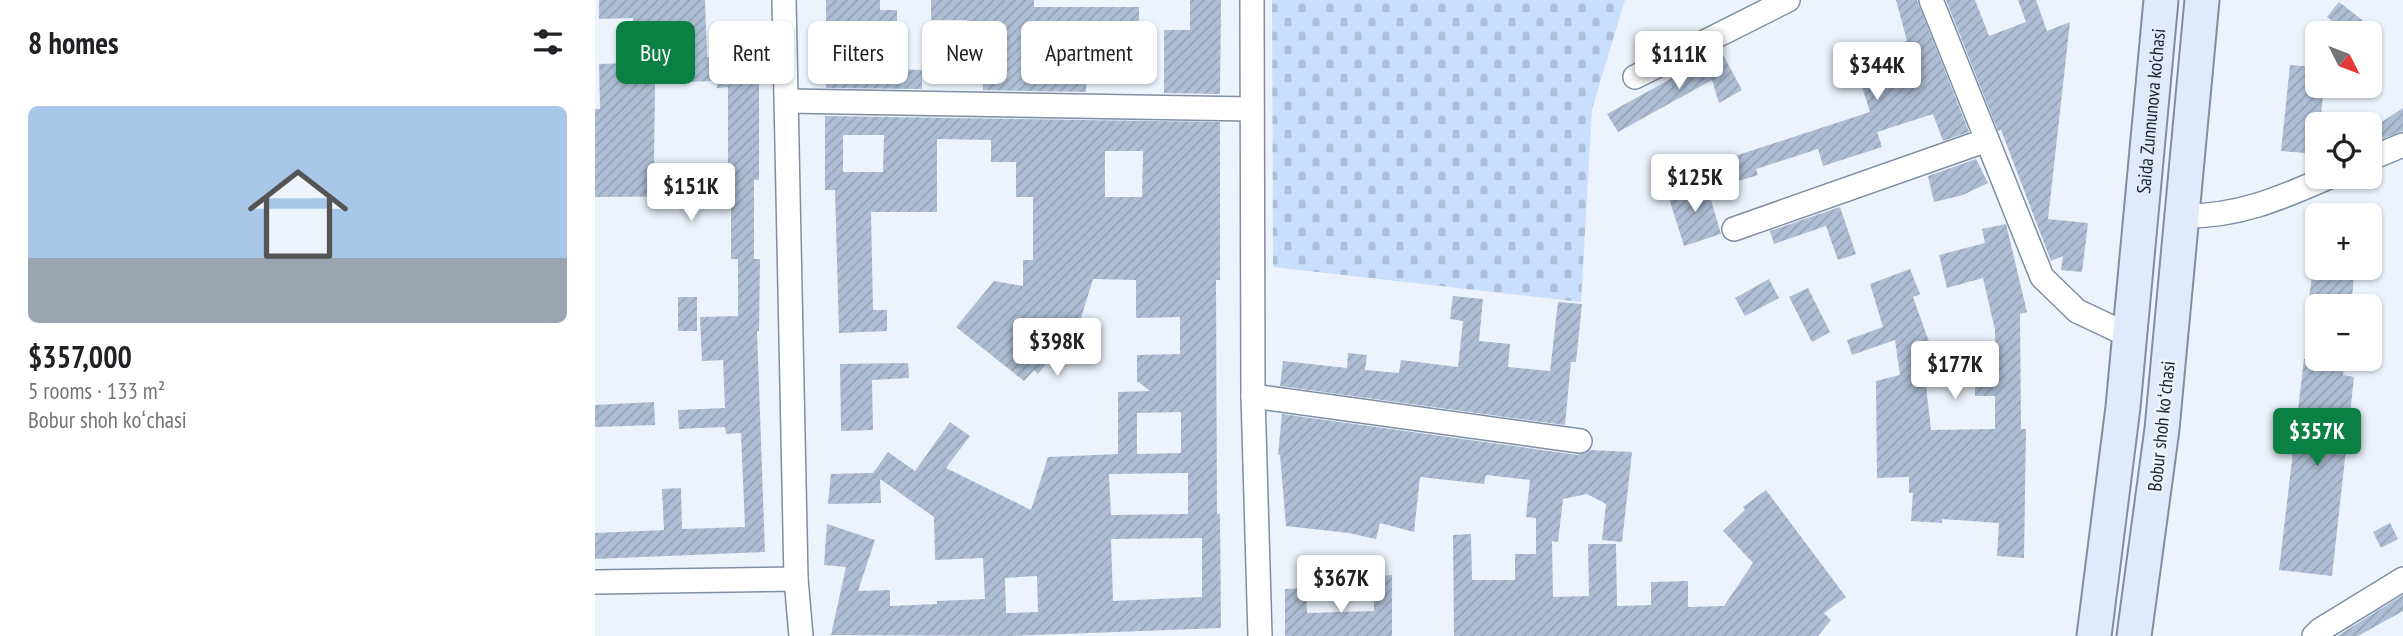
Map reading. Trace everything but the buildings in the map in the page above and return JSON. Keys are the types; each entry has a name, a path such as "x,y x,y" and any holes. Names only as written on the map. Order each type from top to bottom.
{"main road":[{"path":"2160,9 2201,12"},
{"name":"Saida Zunnunova ko'chasi","path":"2141,221 2160,9"},
{"name":"Saida Zunnunova ko'chasi","path":"2182,216 2201,12"},
{"name":"Bobur shoh koʻchasi","path":"2134,636 2162,429 2182,216"},
{"name":"Bobur shoh koʻchasi","path":"2094,636 2141,221"}],"street":[{"path":"784,0 796,579 801,636"},
{"path":"1252,0 1253,396 1260,636"},
{"path":"1635,77 1788,0"},
{"path":"1931,0 2042,277 2077,312 2130,336"},
{"path":"788,101 1252,110"},
{"path":"1734,229 1987,140"},
{"path":"2382,154 2403,145"},
{"path":"2182,216 2209,217 2240,212 2305,186"},
{"path":"1253,396 1580,441"},
{"path":"595,582 796,579"},
{"path":"2314,636 2403,579"}],"green space":[{"path":"1272,0 1625,0 1592,109 1581,302 1273,267"}]}
